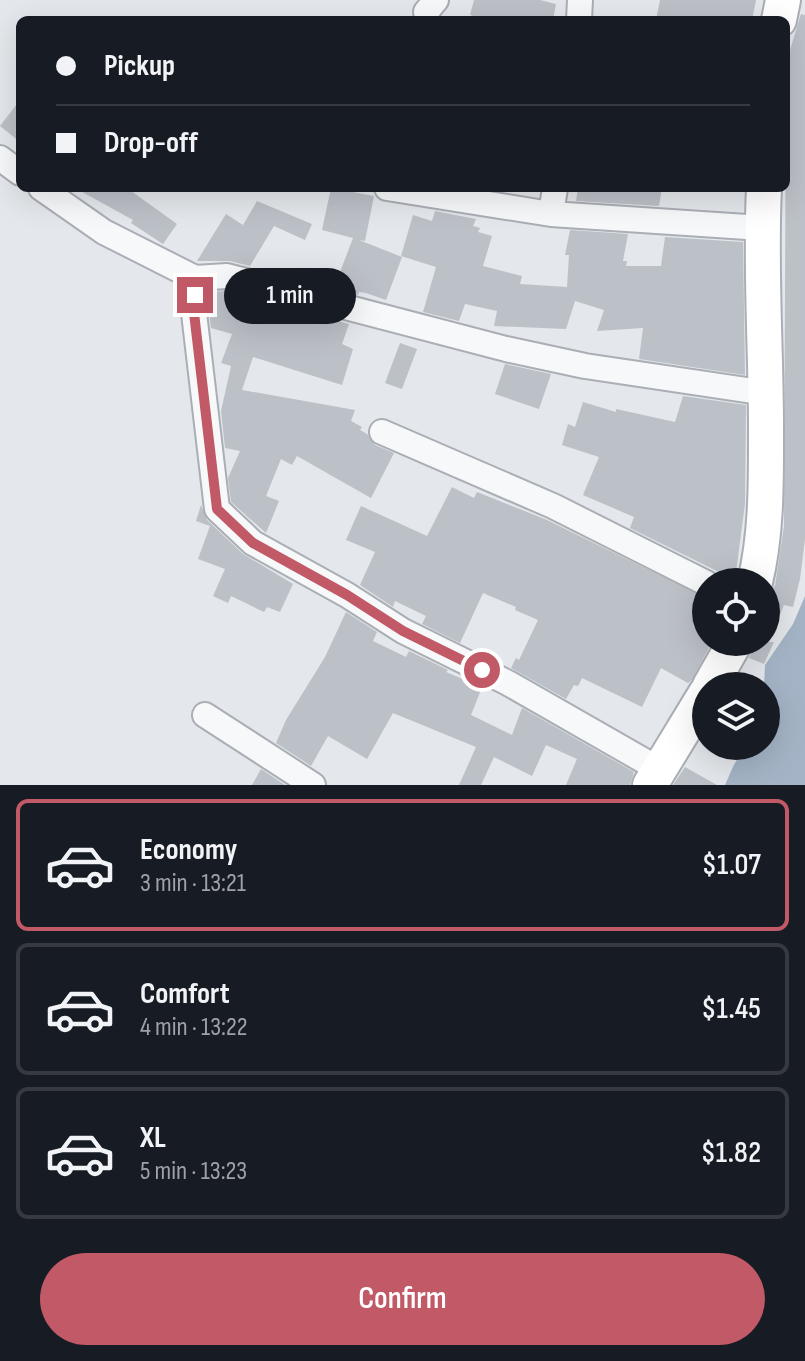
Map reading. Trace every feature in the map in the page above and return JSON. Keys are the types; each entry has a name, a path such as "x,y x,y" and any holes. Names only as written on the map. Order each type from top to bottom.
{"main road":[{"path":"757,568 766,488 764,192"},
{"path":"655,778 692,716"}],"street":[{"path":"47,192 104,232 195,278 227,276 491,346 585,366 767,393"},
{"path":"412,192 551,214 762,228"},
{"path":"551,214 554,192"},
{"path":"195,278 194,313 217,509 253,543 347,595 403,631 508,683 655,778"},
{"path":"382,432 553,506 692,576"},
{"path":"205,715 313,785"}],"water":[{"path":"805,596 805,785 725,785 737,760 780,760 780,672 765,672 765,665 771,656 780,656 780,643 793,624"}],"building":[{"path":"474,0 540,0 556,4 554,16 470,15"},
{"path":"660,0 756,0 753,16 657,16"},
{"path":"801,14 805,15 805,539 793,607 784,605 780,615 778,568 784,526 785,192 790,192 790,50"},
{"path":"16,105 16,139 0,126"},
{"path":"82,192 133,192 177,224 163,244 131,223 133,220"},
{"path":"330,192 374,196 365,241 359,240 402,257 386,300 334,288 353,238 322,230"},
{"path":"577,192 661,192 659,206 576,201"},
{"path":"257,201 312,224 305,240 274,226 250,266 230,261 197,261 226,214 243,225"},
{"path":"435,211 476,219 473,226 480,228 478,232 492,236 483,266 522,276 520,284 567,287 569,255 565,255 570,230 628,234 623,261 627,261 626,266 661,266 665,237 743,242 745,375 639,359 643,328 597,331 604,310 575,301 566,329 494,326 497,311 465,304 459,321 423,312 436,267 401,256 413,215 432,221"},
{"path":"226,291 349,324 342,344 353,349 342,385 253,357 242,390 355,410 351,421 362,427 360,430 375,445 394,453 371,498 297,456 292,465 281,459 266,496 279,501 266,533 231,502 228,478 240,451 225,448 221,411 231,366 221,363 232,334 211,328 209,312 211,292"},
{"path":"400,343 417,349 402,389 385,383"},
{"path":"505,364 551,374 539,409 495,394"},
{"path":"683,396 746,405 745,504 737,568 711,568 630,528 634,517 583,495 599,457 562,445 568,424 575,427 583,402 616,412 616,409 675,422"},
{"path":"452,487 474,498 477,492 547,520 692,591 692,656 705,656 688,683 661,668 642,707 582,678 566,699 511,668 516,658 519,660 538,620 515,610 516,607 483,593 460,643 422,624 426,616 395,601 393,607 360,585 375,552 346,540 361,506 427,536"},
{"path":"201,505 207,520 243,554 293,584 280,612 267,607 264,612 231,596 228,603 213,596 225,569 198,559 210,526 196,521"},
{"path":"346,612 377,632 373,641 406,657 409,651 448,670 446,672 482,687 471,715 512,735 522,708 634,772 630,785 566,785 577,759 546,745 532,776 494,757 481,785 459,785 476,747 393,713 367,759 328,736 311,766 276,743 286,720 325,657"},
{"path":"750,656 768,656 764,664"},
{"path":"685,767 717,785 673,785"},
{"path":"261,769 285,785 252,785"}],"route":[{"path":"195,295 194,313 217,509 253,543 347,595 403,631 482,670"}]}
